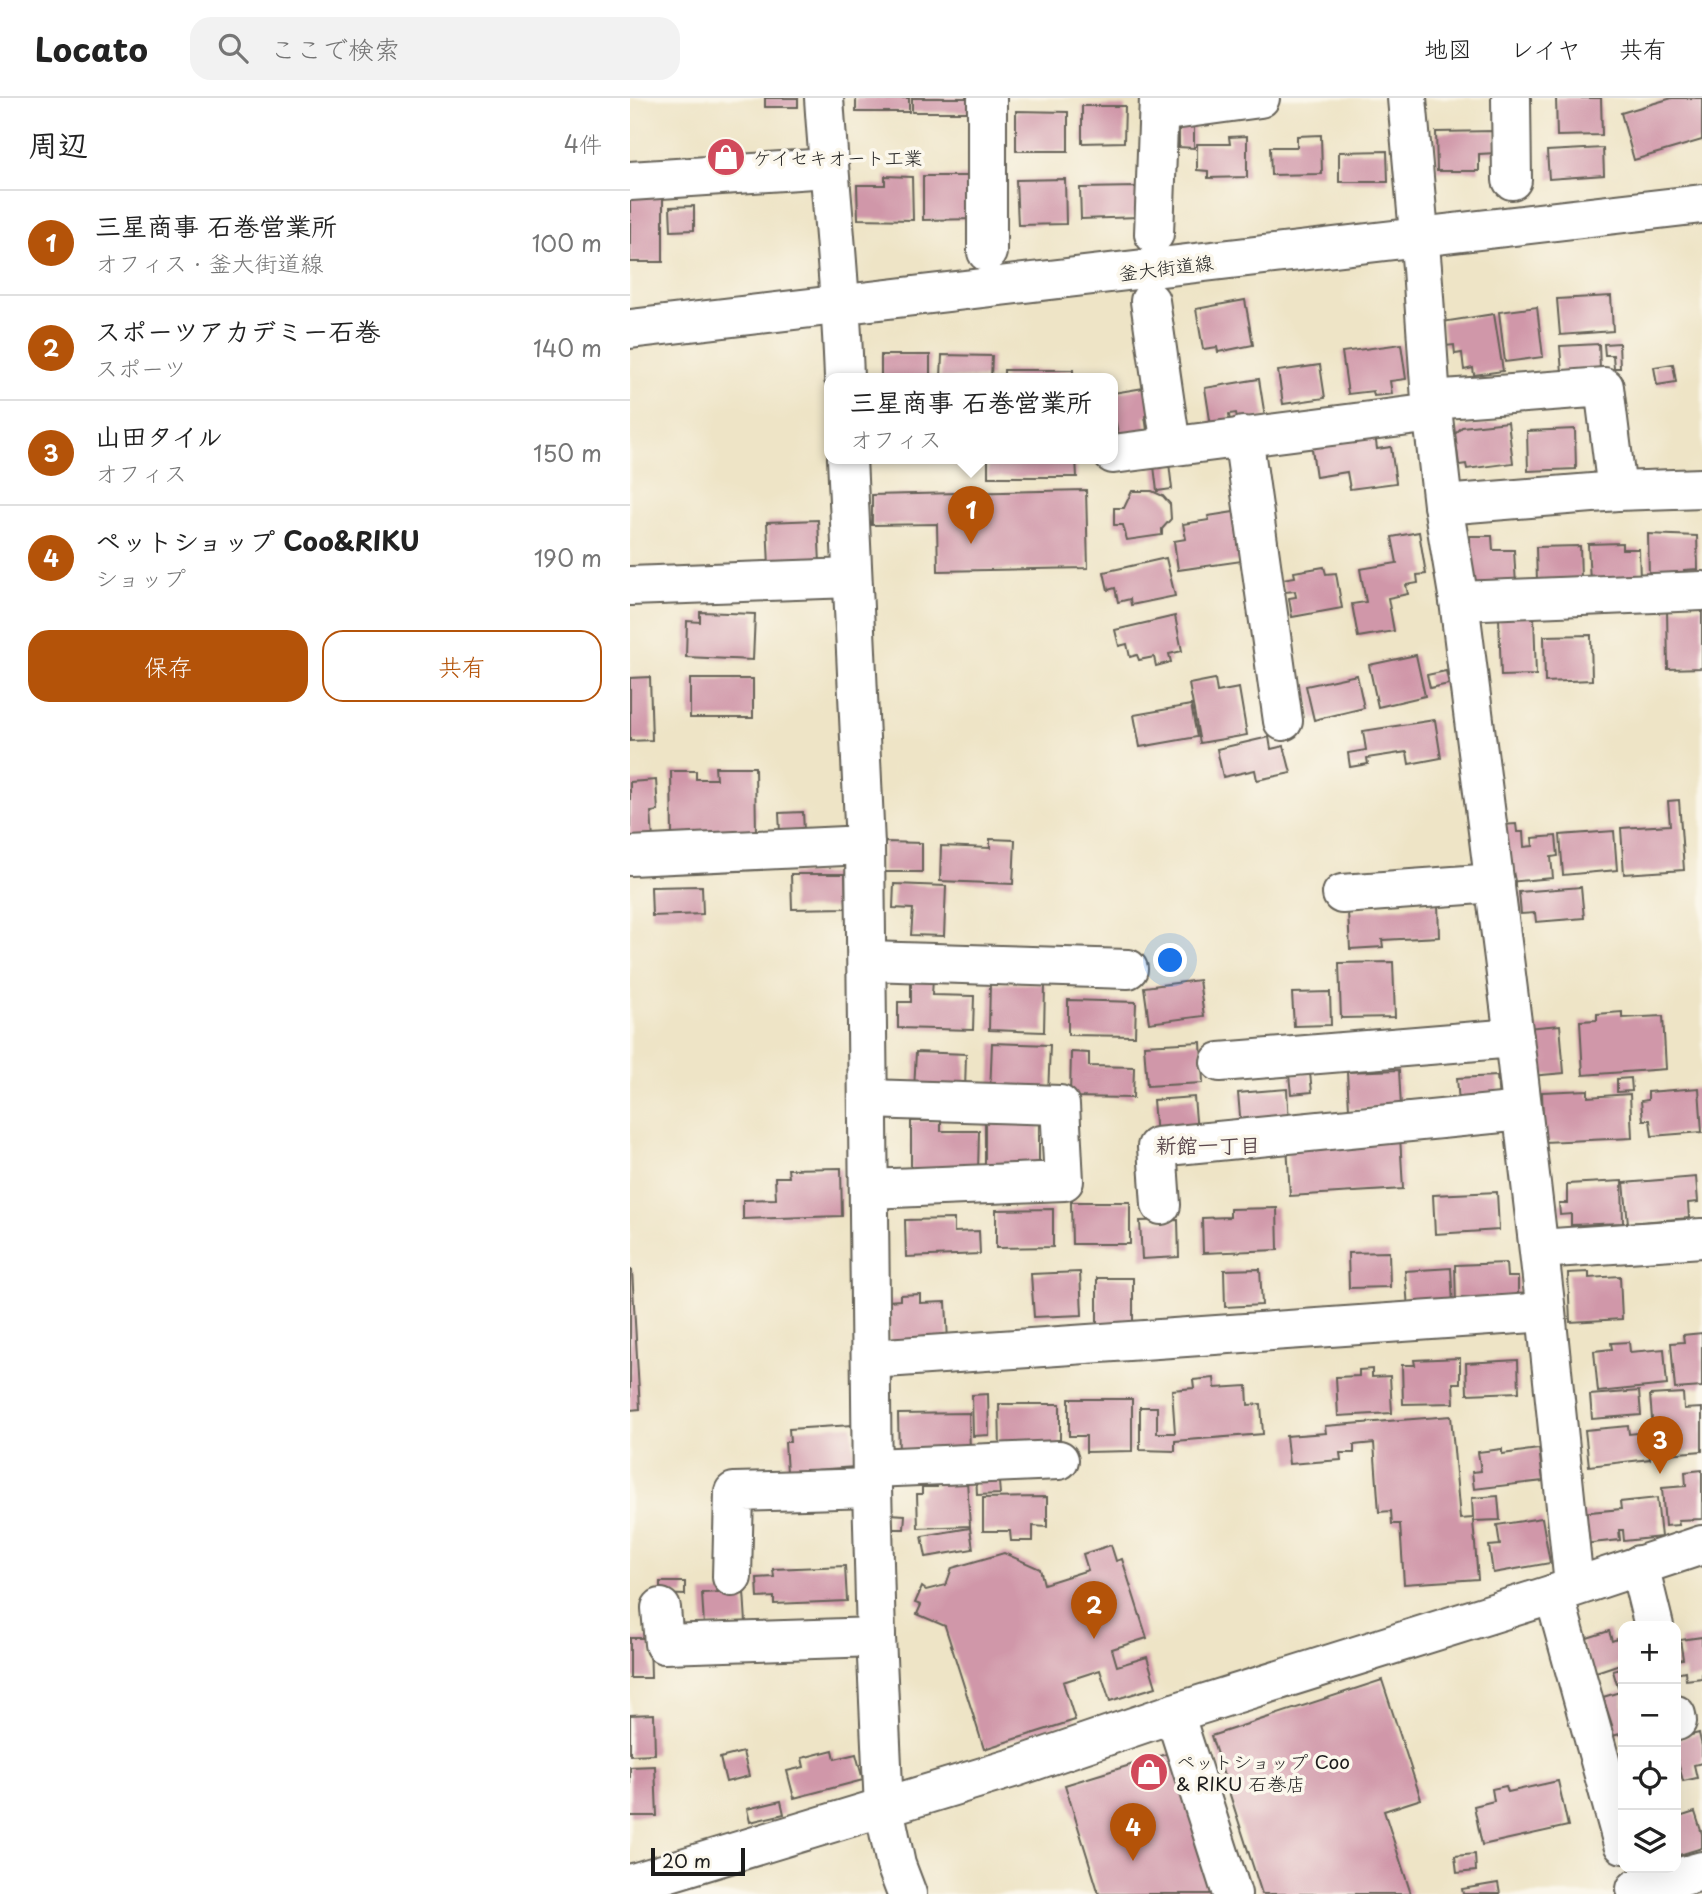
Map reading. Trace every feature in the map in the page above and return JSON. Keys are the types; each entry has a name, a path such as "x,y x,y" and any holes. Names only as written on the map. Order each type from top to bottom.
{"street":[{"path":"824,98 841,304 844,373"},
{"path":"987,98 987,252"},
{"path":"1154,234 1159,105 1260,98"},
{"path":"1407,98 1432,406 1443,505 1459,601 1495,883 1546,1312 1564,1590 1618,1822"},
{"path":"1511,98 1512,180"},
{"path":"630,181 828,168"},
{"name":"釜大街道線","path":"630,329 1702,204"},
{"path":"1150,301 1171,446"},
{"path":"1118,453 1432,406 1604,387 1617,491"},
{"path":"1243,436 1283,721"},
{"path":"847,464 865,845 876,1637 884,1808 896,1865 907,1894"},
{"path":"1443,505 1617,491 1702,488"},
{"path":"630,586 852,578"},
{"path":"1459,601 1702,591"},
{"path":"630,856 865,845"},
{"path":"1342,894 1495,883"},
{"path":"867,961 1128,969"},
{"path":"1220,1062 1514,1038"},
{"path":"868,1099 1060,1105 1064,1181 869,1189"},
{"path":"1161,1205 1157,1147 1522,1111"},
{"path":"1539,1249 1702,1238"},
{"path":"871,1359 1546,1312"},
{"path":"733,1577 734,1492 1059,1460"},
{"path":"630,1884 884,1808 1020,1779 1174,1713 1702,1545"},
{"path":"1639,1565 1653,1621"},
{"path":"661,1608 664,1644 876,1637"},
{"path":"1174,1713 1232,1894"},
{"path":"1634,1884 1702,1871"}],"building":[{"path":"765,98 798,98 798,107 765,107"},
{"path":"856,98 909,98 909,112 856,112"},
{"path":"912,98 979,98 978,112 912,112"},
{"path":"1556,98 1601,98 1602,135 1557,136"},
{"path":"1672,98 1702,98 1702,140 1634,160 1621,113"},
{"path":"1082,106 1125,106 1124,142 1082,143"},
{"path":"1016,111 1068,112 1068,151 1016,151"},
{"path":"1179,124 1194,124 1194,148 1179,147"},
{"path":"1495,131 1496,153 1479,154 1479,171 1437,171 1436,132"},
{"path":"1321,135 1322,174 1271,175 1270,147 1297,147 1297,136"},
{"path":"1247,136 1247,177 1208,178 1208,171 1197,170 1197,144 1230,144 1229,137"},
{"path":"1603,148 1604,175 1549,179 1547,151"},
{"path":"1387,151 1388,182 1339,182 1339,152"},
{"path":"885,176 912,177 913,220 858,219 857,185 885,185"},
{"path":"923,176 977,176 977,219 923,220"},
{"path":"1065,179 1066,224 1018,225 1016,180"},
{"path":"1138,187 1138,217 1081,219 1080,188"},
{"path":"663,195 663,262 630,262 630,196"},
{"path":"694,206 694,230 671,231 670,207"},
{"path":"1611,296 1613,331 1560,335 1557,299"},
{"path":"1245,300 1253,345 1218,352 1217,347 1203,349 1196,309"},
{"path":"1537,307 1543,357 1505,362 1499,312"},
{"path":"1494,314 1503,371 1474,375 1473,368 1464,370 1462,353 1455,354 1454,345 1445,346 1442,322"},
{"path":"1619,343 1620,368 1614,368 1613,355 1605,355 1604,344"},
{"path":"1401,344 1406,379 1390,381 1392,394 1374,396 1373,391 1348,394 1342,352"},
{"path":"1599,344 1600,370 1562,373 1560,346"},
{"path":"881,355 930,355 930,373 881,373"},
{"path":"942,355 992,356 991,373 941,373"},
{"path":"1673,364 1676,382 1657,385 1654,367"},
{"path":"1320,365 1325,398 1283,404 1278,371"},
{"path":"1004,370 1073,370 1073,373 1004,373"},
{"path":"1259,379 1265,417 1238,422 1236,413 1229,414 1230,423 1211,426 1205,388"},
{"path":"1150,387 1154,414 1145,416 1147,430 1118,434 1118,392"},
{"path":"1508,422 1513,463 1467,469 1466,464 1459,465 1455,434 1462,427"},
{"path":"1575,429 1576,469 1528,471 1527,431"},
{"path":"1375,434 1377,449 1391,447 1396,483 1350,489 1347,472 1316,477 1311,442"},
{"path":"1169,463 1172,489 1157,491 1154,466"},
{"path":"988,464 1076,464 1077,477 988,477"},
{"path":"1086,490 1088,568 938,571 937,524 872,525 872,495"},
{"path":"1132,491 1152,491 1163,496 1170,504 1171,519 1162,529 1162,535 1127,540 1123,525 1114,525 1114,508 1124,508"},
{"path":"1234,512 1242,561 1178,570 1174,541 1186,539 1183,524"},
{"path":"818,520 820,564 769,566 767,522"},
{"path":"1419,532 1426,574 1417,575 1418,583 1406,585 1408,594 1388,598 1394,631 1358,637 1352,604 1366,602 1360,569 1397,563 1392,537"},
{"path":"1648,534 1697,536 1698,569 1684,570 1684,577 1649,577"},
{"path":"1470,536 1492,536 1493,550 1514,550 1516,586 1471,587"},
{"path":"1622,543 1622,549 1639,549 1640,579 1590,581 1588,544"},
{"path":"1580,546 1581,579 1537,581 1536,547"},
{"path":"1166,558 1175,596 1131,605 1130,599 1118,602 1115,588 1108,590 1104,572"},
{"path":"1324,567 1326,574 1336,573 1342,608 1292,617 1289,598 1296,597 1295,591 1285,592 1282,579 1295,577 1294,572"},
{"path":"1702,607 1702,668 1668,669 1667,608"},
{"path":"700,612 755,614 753,660 686,657 687,621 700,622"},
{"path":"1175,616 1182,651 1169,654 1171,662 1156,666 1154,657 1139,660 1137,655 1130,657 1127,644 1119,646 1115,630"},
{"path":"1534,616 1536,675 1501,676 1499,617"},
{"path":"1591,635 1592,680 1545,682 1544,636"},
{"path":"1416,655 1425,696 1378,707 1369,665"},
{"path":"1446,671 1449,684 1430,688 1427,675"},
{"path":"1357,675 1364,708 1314,720 1306,686"},
{"path":"650,677 652,740 630,741 630,678"},
{"path":"690,679 753,679 753,718 690,718"},
{"path":"1215,679 1217,692 1239,688 1247,735 1200,743 1189,684"},
{"path":"1191,705 1197,737 1140,747 1134,715"},
{"path":"1435,720 1441,758 1409,764 1407,752 1367,758 1368,764 1350,767 1348,753 1366,750 1363,731"},
{"path":"1269,737 1271,749 1284,746 1291,773 1257,780 1255,770 1223,777 1217,749"},
{"path":"715,767 755,767 756,834 672,835 671,771 696,771 696,779 716,779"},
{"path":"656,780 658,811 651,812 653,840 630,842 630,782"},
{"path":"1679,800 1684,870 1624,874 1621,828 1670,825 1668,801"},
{"path":"803,812 804,831 780,832 779,813"},
{"path":"1516,824 1517,832 1523,832 1524,847 1533,846 1532,838 1556,836 1558,856 1551,857 1553,878 1508,882 1503,825"},
{"path":"1614,831 1617,870 1563,875 1560,835"},
{"path":"990,839 1015,840 1013,884 940,881 941,846 990,848"},
{"path":"884,842 922,843 922,872 883,872"},
{"path":"791,874 845,874 846,908 792,909"},
{"path":"894,884 946,886 944,936 911,935 913,909 893,908"},
{"path":"702,886 703,914 652,916 651,887"},
{"path":"1581,887 1584,918 1536,922 1535,913 1521,914 1519,892"},
{"path":"1438,904 1439,937 1382,940 1383,947 1350,949 1348,912"},
{"path":"1393,962 1395,1017 1341,1018 1339,963"},
{"path":"911,979 933,979 932,995 974,996 973,1030 898,1028 898,1002 911,1002"},
{"path":"1199,980 1204,1016 1149,1023 1144,987"},
{"path":"990,983 1045,984 1044,1032 989,1030"},
{"path":"1330,992 1331,1025 1294,1026 1292,993"},
{"path":"1068,1000 1136,1002 1135,1036 1068,1035"},
{"path":"1622,1012 1622,1018 1663,1016 1666,1069 1583,1075 1580,1021 1597,1020 1597,1014"},
{"path":"1560,1025 1564,1073 1531,1076 1526,1028"},
{"path":"1201,1042 1203,1083 1147,1086 1144,1045"},
{"path":"992,1043 1050,1045 1048,1095 990,1093"},
{"path":"916,1052 966,1054 965,1092 914,1090"},
{"path":"1071,1052 1089,1053 1089,1066 1134,1067 1133,1098 1070,1097"},
{"path":"1399,1070 1401,1107 1349,1109 1347,1072"},
{"path":"1310,1073 1312,1092 1291,1094 1289,1075"},
{"path":"1497,1076 1499,1101 1459,1103 1457,1078"},
{"path":"1631,1078 1632,1091 1617,1092 1617,1079"},
{"path":"1699,1088 1702,1132 1652,1136 1650,1120 1643,1120 1641,1101 1648,1100 1648,1092"},
{"path":"1287,1089 1289,1124 1241,1127 1238,1093"},
{"path":"1588,1090 1588,1097 1630,1094 1632,1138 1544,1142 1542,1092"},
{"path":"1194,1097 1197,1132 1156,1136 1153,1100"},
{"path":"911,1121 941,1121 941,1131 979,1131 978,1172 911,1172"},
{"path":"985,1122 1039,1122 1039,1172 985,1172"},
{"path":"1400,1136 1403,1189 1290,1196 1287,1144"},
{"path":"841,1168 842,1216 743,1219 743,1200 776,1199 775,1177 789,1177 788,1169"},
{"path":"1696,1177 1698,1202 1688,1203 1689,1218 1628,1223 1624,1183"},
{"path":"1622,1181 1623,1223 1571,1225 1571,1214 1560,1215 1559,1203 1567,1203 1567,1184"},
{"path":"1497,1192 1499,1230 1435,1234 1433,1195"},
{"path":"1071,1202 1130,1202 1130,1244 1072,1244"},
{"path":"1277,1208 1278,1250 1203,1253 1202,1218 1230,1217 1230,1209"},
{"path":"1053,1209 1053,1247 996,1248 996,1210"},
{"path":"954,1219 954,1232 979,1231 980,1254 906,1257 905,1220"},
{"path":"1178,1220 1179,1257 1142,1259 1140,1221"},
{"path":"1389,1252 1390,1287 1349,1288 1348,1253"},
{"path":"1506,1263 1507,1277 1518,1277 1518,1299 1456,1307 1455,1265"},
{"path":"1451,1268 1453,1305 1408,1308 1405,1271"},
{"path":"1260,1269 1262,1305 1225,1307 1224,1270"},
{"path":"630,1270 640,1409 630,1410"},
{"path":"1080,1272 1082,1315 1034,1317 1031,1274"},
{"path":"1589,1272 1589,1278 1620,1276 1622,1319 1570,1322 1568,1273"},
{"path":"1097,1278 1133,1278 1133,1323 1097,1324"},
{"path":"920,1294 920,1303 946,1302 948,1341 890,1344 888,1301 900,1300 900,1295"},
{"path":"1702,1333 1702,1387 1675,1389 1671,1343 1684,1342 1683,1335"},
{"path":"1629,1342 1630,1352 1664,1349 1667,1385 1598,1392 1594,1351 1612,1349 1611,1343"},
{"path":"1460,1358 1460,1383 1453,1383 1454,1403 1403,1404 1402,1365 1415,1365 1414,1360"},
{"path":"1518,1360 1519,1392 1467,1394 1466,1363"},
{"path":"1372,1369 1372,1377 1390,1376 1392,1413 1338,1416 1336,1377 1359,1376 1359,1370"},
{"path":"1214,1378 1215,1388 1247,1386 1248,1405 1261,1404 1263,1434 1175,1441 1175,1451 1140,1450 1140,1407 1157,1407 1157,1433 1175,1433 1172,1390 1194,1388 1193,1380"},
{"path":"1639,1391 1641,1415 1592,1419 1590,1395"},
{"path":"1683,1393 1684,1409 1702,1408 1702,1451 1655,1455 1650,1395"},
{"path":"988,1394 989,1435 973,1436 972,1395"},
{"path":"1069,1399 1132,1399 1132,1451 1086,1452 1086,1436 1069,1436"},
{"path":"999,1404 1060,1404 1060,1448 1000,1449"},
{"path":"969,1413 970,1454 899,1455 898,1414"},
{"path":"1451,1416 1460,1519 1473,1518 1472,1498 1498,1496 1500,1520 1473,1521 1478,1579 1404,1584 1400,1524 1392,1524 1391,1511 1379,1512 1374,1443 1354,1445 1354,1453 1340,1453 1341,1460 1289,1464 1286,1436 1326,1433 1325,1426"},
{"path":"852,1425 855,1467 787,1472 785,1442 790,1442 789,1429"},
{"path":"1628,1426 1629,1434 1647,1432 1650,1459 1589,1466 1585,1430"},
{"path":"1502,1449 1502,1454 1539,1449 1543,1481 1474,1489 1472,1472 1481,1471 1478,1452"},
{"path":"1702,1470 1702,1519 1678,1520 1679,1525 1665,1526 1662,1488 1686,1486 1685,1472"},
{"path":"998,1471 1000,1494 977,1495 976,1472"},
{"path":"967,1481 970,1526 918,1528 917,1494 922,1494 922,1487 937,1487 937,1482"},
{"path":"1047,1497 1047,1527 1033,1526 1033,1541 1011,1541 1010,1531 983,1531 983,1498"},
{"path":"1657,1498 1661,1537 1624,1541 1623,1530 1619,1530 1620,1540 1583,1544 1580,1513 1621,1509 1620,1502"},
{"path":"890,1514 905,1515 904,1529 890,1529"},
{"path":"1542,1518 1550,1563 1493,1573 1489,1546 1500,1545 1497,1525"},
{"path":"970,1528 973,1549 926,1557 922,1536"},
{"path":"1111,1545 1116,1561 1122,1559 1147,1638 1112,1649 1117,1666 1147,1657 1156,1687 1110,1701 1100,1670 1063,1682 1075,1720 984,1749 945,1626 917,1614 921,1605 915,1603 922,1587 926,1590 946,1585 952,1568 1004,1553 1040,1569 1044,1584 1088,1570 1083,1554"},
{"path":"845,1566 847,1601 774,1604 774,1597 758,1598 757,1578 774,1577 773,1569"},
{"path":"660,1582 685,1582 685,1595 660,1594"},
{"path":"744,1591 746,1623 704,1626 702,1593"},
{"path":"1609,1631 1612,1641 1618,1639 1618,1665 1593,1673 1581,1640"},
{"path":"1702,1637 1702,1678 1686,1680 1685,1671 1681,1672 1681,1640"},
{"path":"630,1638 650,1638 651,1678 630,1678"},
{"path":"1618,1670 1618,1688 1613,1671"},
{"path":"1382,1680 1421,1799 1384,1811 1411,1894 1262,1894 1211,1736"},
{"path":"1618,1692 1618,1734 1606,1738 1602,1728 1612,1725 1603,1697"},
{"path":"654,1714 655,1754 630,1755 630,1715"},
{"path":"1699,1733 1702,1763 1694,1765 1697,1778 1683,1781 1681,1738"},
{"path":"833,1750 835,1759 856,1754 863,1780 794,1798 787,1771 804,1767 802,1758"},
{"path":"743,1752 749,1776 726,1782 720,1758"},
{"path":"1173,1752 1217,1894 1099,1894 1065,1785"},
{"path":"655,1766 657,1816 630,1816 630,1767"},
{"path":"1558,1781 1568,1826 1482,1845 1474,1806 1494,1801 1492,1789 1506,1786 1508,1792"},
{"path":"781,1801 784,1814 750,1822 747,1809"},
{"path":"1695,1812 1702,1834 1702,1848 1681,1854 1681,1816"},
{"path":"1475,1854 1476,1871 1457,1873 1455,1856"},
{"path":"1498,1883 1500,1894 1463,1894 1462,1889"}],"place":[{"name":"ケイセキオート工業","path":"726,157"},
{"name":"三星商事 石巻営業所","path":"971,544"},
{"name":"山田タイル","path":"1660,1474"},
{"name":"スポーツアカデミー石巻","path":"1094,1639"},
{"name":"ペットショップ Coo & RIKU 石巻店","path":"1149,1772"},
{"name":"ペットショップ Coo&RIKU","path":"1133,1861"}],"district":[{"name":"新館一丁目","path":"1208,1144"}]}
